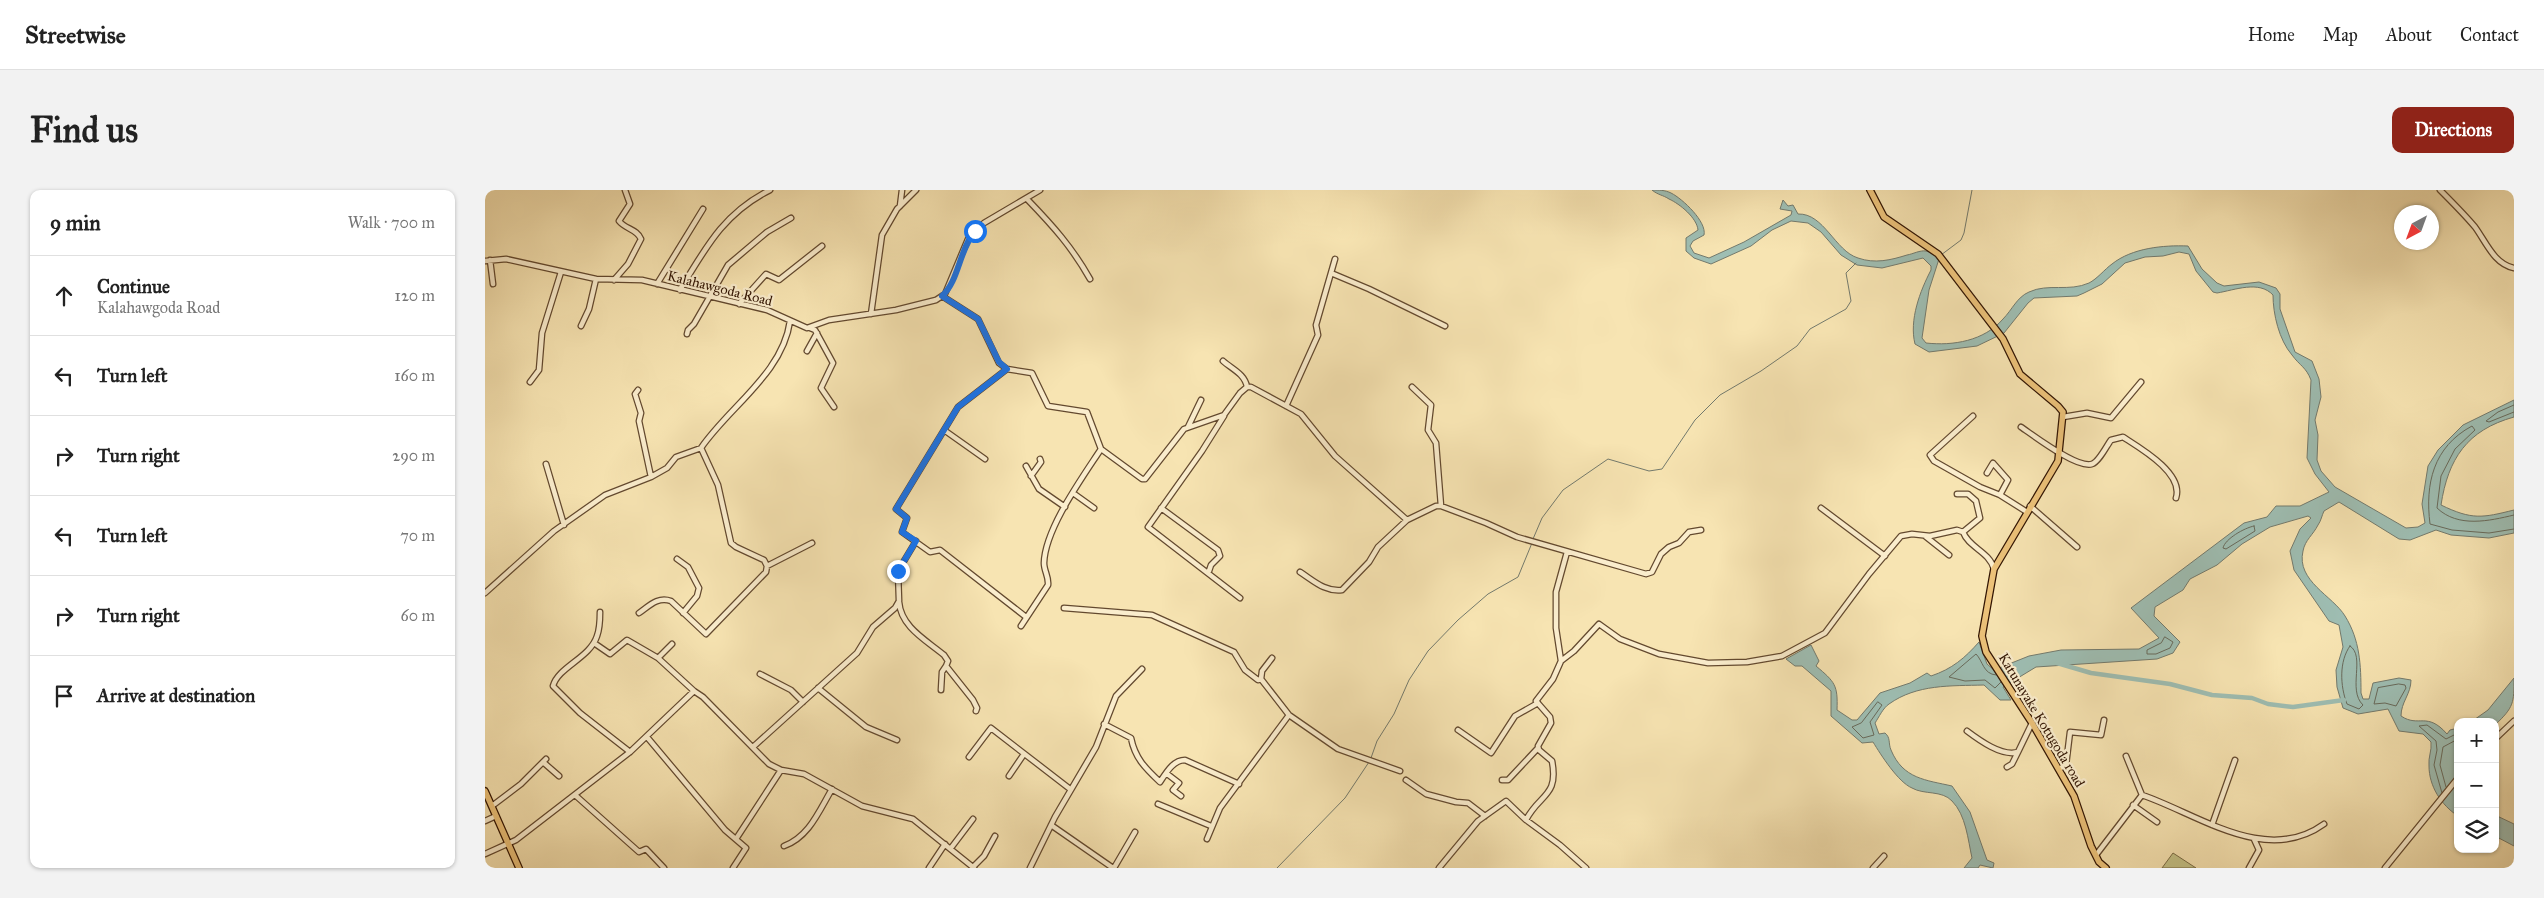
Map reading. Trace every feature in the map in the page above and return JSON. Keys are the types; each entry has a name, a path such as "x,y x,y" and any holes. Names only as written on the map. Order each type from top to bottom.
{"main road":[{"path":"1870,190 1884,217 1938,254 2003,339 2020,374 2058,406 2063,412 2063,416"},
{"name":"Katunayake Kotugoda road","path":"2063,416 2058,461 1994,569 1982,636 1986,652 2032,723 2073,796 2096,855 2106,868"},
{"path":"485,791 519,868"}],"street":[{"path":"614,280 628,264 641,238 639,234 626,228 619,221 630,204 625,190"},
{"path":"680,290 697,259 730,217 743,206 770,190"},
{"path":"900,206 902,190"},
{"path":"871,314 882,235 900,206 916,190"},
{"path":"810,328 829,320 896,310 936,300 942,296 955,275 968,239 975,231 984,223 1041,190"},
{"path":"2440,190 2475,227 2496,258 2506,267 2514,268"},
{"path":"1027,199 1063,236 1075,252 1090,279"},
{"path":"657,284 703,209"},
{"path":"687,334 687,330 728,265 767,232 791,218"},
{"path":"739,304 766,274 779,280 822,246"},
{"name":"Kalahawgoda Road","path":"487,260 506,259 596,279 642,280 767,310 810,328 817,333"},
{"path":"1286,406 1319,335 1316,325 1335,259"},
{"path":"487,260 493,284"},
{"path":"531,382 539,370 542,333 561,272"},
{"path":"1331,274 1369,289 1445,326"},
{"path":"581,326 589,309 596,279"},
{"path":"942,296 978,319 999,362 1007,369 1032,372 1048,406 1087,412 1101,448 1145,479 1188,427 1201,400"},
{"path":"485,593 554,531 605,496 651,477 667,468 676,457 701,448 775,360 789,334 790,321"},
{"path":"807,350 817,333"},
{"path":"817,333 833,363 821,388 834,407"},
{"path":"1223,361 1246,380 1247,387"},
{"path":"1007,369 958,407 896,509 907,518 902,532 930,552 939,550 945,554 1026,617"},
{"path":"2063,416 2087,414 2111,418 2141,382"},
{"path":"1247,387 1251,387 1306,418 1335,456 1407,520"},
{"path":"1240,598 1148,527 1202,451 1240,393 1247,387"},
{"path":"1412,387 1431,405 1428,430 1435,443 1441,506"},
{"path":"638,390 635,394 641,413 639,421 651,477"},
{"path":"1188,427 1224,416"},
{"path":"1973,416 1930,455 1934,461 1980,487 2028,509 2077,547"},
{"path":"2021,427 2059,454 2092,464 2111,440 2123,437 2149,454 2167,471 2175,482 2178,491 2176,498"},
{"path":"944,430 985,459"},
{"path":"701,448 718,485 731,543 764,560 767,566"},
{"path":"1021,626 1048,586 1049,578 1043,566 1055,524 1101,448"},
{"path":"1031,476 1041,462 1040,459"},
{"path":"546,464 564,525"},
{"path":"1987,473 1993,464 2008,480 2000,495"},
{"path":"1026,466 1039,489 1065,507"},
{"path":"1073,493 1094,508"},
{"path":"1957,494 1968,494 1976,501 1980,518 1963,532"},
{"path":"1300,572 1324,588 1333,591 1342,590 1369,562 1378,548 1407,520 1441,506 1533,541 1647,574 1653,572 1661,554 1669,547 1679,543 1689,532 1701,530"},
{"path":"1161,508 1218,550 1220,556 1211,565 1209,571"},
{"path":"1821,508 1885,556"},
{"path":"1502,780 1508,780 1538,748 1551,723 1550,717 1535,701 1553,680 1561,661 1574,651 1599,624 1620,639 1659,654 1708,663 1747,662 1782,656 1825,634 1869,574 1901,536 1911,534 1924,536 1957,530 1963,532"},
{"path":"1963,532 1966,541 1992,561 1994,569"},
{"path":"1924,536 1949,555"},
{"path":"916,541 898,571 899,601 903,619 944,655 948,661 942,672 941,690"},
{"path":"639,613 658,599 665,598 671,601 705,634 748,591 765,572 767,566 812,543"},
{"path":"1561,661 1556,628 1556,592 1567,552"},
{"path":"677,559 688,567 699,588 697,596 683,613"},
{"path":"753,747 857,653 873,627 895,608 899,601"},
{"path":"1064,608 1151,615 1234,652 1245,670 1258,680 1261,679 1289,715 1338,749 1400,771"},
{"path":"601,612 594,643 582,657 560,675 553,686 580,713 630,752"},
{"path":"594,643 611,654 627,640 658,658 693,692 703,697 769,764 781,770 804,774 862,806 913,820 974,868 985,856 995,836"},
{"path":"658,658 672,644"},
{"path":"1261,679 1262,671 1272,658"},
{"path":"946,666 973,700 977,708 976,712"},
{"path":"1030,868 1070,790 1086,767 1116,696 1134,680 1142,668"},
{"path":"760,674 791,690 803,702"},
{"path":"818,688 866,727 897,740"},
{"path":"485,854 508,843 535,826 575,795 630,752 693,692"},
{"path":"1458,730 1491,753 1515,716 1538,703"},
{"path":"1207,839 1220,808 1289,715"},
{"path":"2059,770 2066,765 2070,732 2101,734 2104,720"},
{"path":"2499,735 2514,721"},
{"path":"2007,767 2012,764 2032,723"},
{"path":"1105,724 1131,738 1134,752 1140,763 1160,782 1180,760 1185,760 1239,784"},
{"path":"969,757 991,728 1070,790"},
{"path":"1967,731 1998,749 2018,752"},
{"path":"647,737 725,830 746,848 733,868"},
{"path":"1526,820 1552,789 1554,780 1552,761 1538,748"},
{"path":"1009,776 1024,754"},
{"path":"2126,756 2142,795 2212,825 2254,838 2288,839 2317,829 2324,824"},
{"path":"2212,825 2235,760"},
{"path":"492,806 521,784 544,761 559,776"},
{"path":"736,839 781,770"},
{"path":"1166,774 1179,782 1173,790 1181,796"},
{"path":"1406,780 1426,794 1456,802 1468,803 1485,816"},
{"path":"2385,868 2454,783"},
{"path":"784,846 795,842 804,835 832,789"},
{"path":"575,795 639,852 646,849 664,868"},
{"path":"2096,855 2142,795"},
{"path":"1439,868 1467,832 1506,801 1526,820 1587,868"},
{"path":"1158,804 1211,826"},
{"path":"2133,805 2157,822"},
{"path":"485,821 496,816"},
{"path":"951,848 973,819"},
{"path":"1051,825 1114,868 1135,832"},
{"path":"2249,868 2259,850 2254,838"},
{"path":"929,868 945,844"},
{"path":"1873,868 1884,856"}],"shaded area":[{"path":"2173,853 2196,868 2162,868"}],"water":[{"path":"1652,190 1671,193 1682,200 1693,211 1702,224 1704,235 1693,241 1690,246 1694,253 1709,258 1744,242 1791,215 1792,211 1780,209 1783,200 1788,206 1793,205 1798,214 1807,215 1815,219 1843,248 1858,258 1883,261 1921,251 1932,253 1939,259 1929,290 1922,338 1926,343 1936,344 1957,343 1987,332 2006,315 2018,300 2036,289 2081,286 2095,279 2112,264 2129,254 2158,247 2188,246 2202,269 2217,283 2224,286 2259,282 2276,288 2280,294 2280,309 2295,352 2312,361 2319,379 2321,397 2315,420 2318,435 2317,460 2321,471 2335,487 2406,528 2418,527 2425,523 2422,504 2428,466 2438,450 2463,425 2514,400 2514,417 2484,430 2472,438 2455,460 2444,489 2441,505 2461,513 2477,516 2493,515 2514,510 2514,533 2489,538 2451,535 2436,530 2410,540 2399,539 2339,502 2324,511 2303,551 2302,562 2305,571 2317,587 2345,616 2354,634 2359,653 2363,699 2369,699 2373,683 2399,678 2411,680 2401,716 2413,721 2434,723 2447,734 2450,730 2454,729 2454,813 2441,801 2431,781 2429,760 2431,742 2423,734 2399,731 2388,709 2358,714 2343,708 2337,687 2336,670 2343,647 2339,625 2329,621 2294,570 2290,551 2300,529 2311,518 2308,516 2270,527 2242,544 2217,565 2190,579 2183,590 2155,607 2154,616 2180,642 2173,653 2157,659 2036,667 2003,687 2011,700 2000,700 1984,685 1935,687 1900,697 1883,710 1875,723 1879,734 1885,733 1888,737 1896,760 1916,777 1952,786 1970,812 1987,860 1994,863 1993,868 1980,865 1978,868 1964,868 1972,858 1963,820 1952,801 1943,795 1917,790 1901,780 1890,768 1873,742 1862,743 1831,716 1831,691 1802,666 1795,666 1786,659 1811,645 1819,661 1816,666 1831,680 1836,689 1837,710 1852,720 1857,720 1880,693 1910,683 1927,673 1931,676 1945,670 1963,658 1979,642 1987,664 1994,670 2029,656 2061,650 2139,649 2159,638 2131,608 2244,523 2267,517 2276,506 2300,506 2329,492 2315,474 2307,458 2311,380 2307,372 2287,349 2280,334 2274,310 2273,295 2267,290 2254,287 2213,292 2196,271 2189,254 2179,252 2163,256 2145,257 2125,263 2102,284 2077,296 2034,298 2004,333 1977,346 1929,352 1915,344 1913,325 1923,287 1931,270 1931,266 1923,258 1882,268 1857,265 1841,255 1821,232 1808,223 1791,221 1772,230 1751,246 1711,264 1694,258 1686,251 1686,238 1698,230 1695,221 1678,204"},
{"path":"2514,678 2512,704 2501,719 2499,721 2499,718 2477,718 2488,710"},
{"path":"2499,817 2514,824 2514,846 2499,838"}],"waterway":[{"path":"1941,255 1961,240 1972,190"},
{"path":"1533,539 1542,518 1563,490 1608,459 1649,471 1662,469 1695,420 1720,395 1761,371 1797,346 1810,329 1846,309 1851,301 1846,273 1856,263"},
{"path":"1371,758 1377,741 1394,714 1409,680 1428,651 1458,620 1488,594 1518,577 1532,543"},
{"path":"2057,663 2091,673 2170,684 2212,695 2252,698 2268,704 2293,707 2344,700"},
{"path":"1277,868 1345,798 1369,762"}],"route":[{"path":"898,571 916,541 902,532 907,518 902,516 896,509 914,476 958,407 978,389 1007,369 999,362 978,319 942,296 955,275 968,239 975,231"}]}
